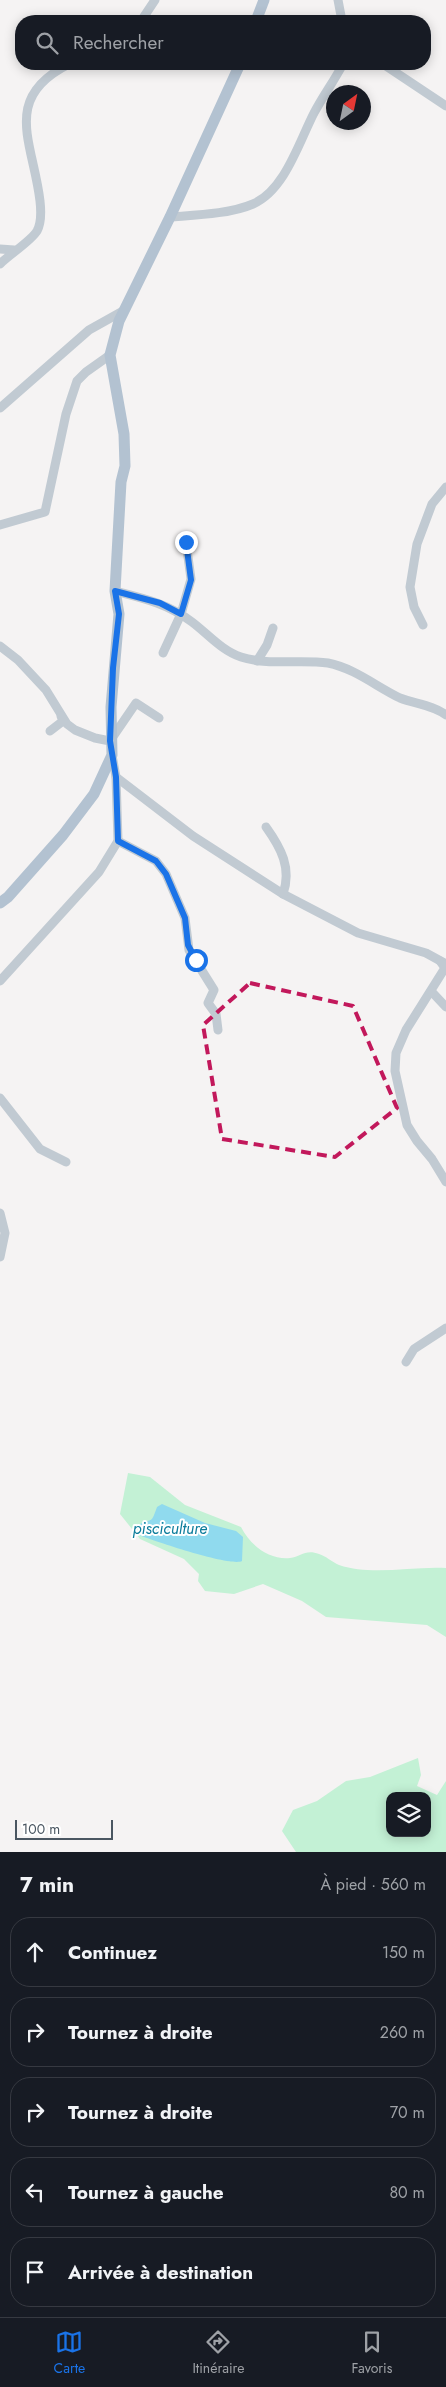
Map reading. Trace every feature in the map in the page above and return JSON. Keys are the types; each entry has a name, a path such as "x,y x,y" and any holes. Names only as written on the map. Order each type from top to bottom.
{"main road":[{"path":"258,15 264,0"},
{"path":"0,903 8,897 63,835 94,794 112,755 110,741 113,668 119,614 115,591 121,482 125,466 124,434 110,355 123,311 170,217 237,70"}],"street":[{"path":"145,15 155,0"},
{"path":"338,0 341,15"},
{"path":"0,264 14,250 32,238 38,230 40,222 39,191 28,135 26,111 28,102 52,72 56,70"},
{"path":"170,217 247,206 268,194 277,184 293,159 314,114 339,70"},
{"path":"392,70 446,106"},
{"path":"0,249 14,250"},
{"path":"0,408 89,330 123,311"},
{"path":"0,525 46,512 66,414 77,381 110,355"},
{"path":"423,625 414,607 410,587 417,544 432,504 446,487"},
{"path":"163,652 181,614 191,580 186,542"},
{"path":"115,591 160,603 181,614 225,648 240,657 256,661 309,661 340,666 401,698 446,715"},
{"path":"256,661 266,645 273,628"},
{"path":"0,646 18,660 46,690 63,721 50,731"},
{"path":"61,716 75,730 95,738 110,741 136,703 159,718"},
{"path":"0,981 99,872 118,841 116,777 112,755"},
{"path":"116,777 193,836 283,894 358,933 426,953 443,962 444,968 402,1040 395,1060 395,1071 407,1125 446,1182"},
{"path":"266,826 286,864 288,875 283,894"},
{"path":"118,841 156,861 166,874 185,918 189,950 214,990 208,1003 216,1014 218,1030"},
{"path":"431,991 446,1007"},
{"path":"0,1098 40,1149 66,1162"},
{"path":"0,1213 5,1233 0,1257"},
{"path":"406,1362 414,1349 446,1328"}],"highlighted area":[{"path":"250,983 353,1006 397,1108 335,1157 222,1139 203,1025"}],"green space":[{"path":"128,1473 150,1477 185,1505 241,1527 255,1545 275,1557 290,1558 310,1552 324,1556 339,1565 365,1570 446,1568 446,1637 427,1625 326,1617 302,1601 263,1584 234,1594 205,1591 198,1581 199,1574 184,1559 140,1539 120,1514"},
{"path":"418,1758 421,1775 417,1786 430,1792 386,1792 386,1837 431,1837 431,1792 437,1795 446,1781 446,1852 296,1852 282,1831 293,1810 317,1801 346,1781 370,1777"}],"water":[{"name":"pisciculture","path":"162,1504 205,1523 236,1531 243,1537 242,1561 235,1562 209,1557 139,1535 140,1524 151,1520 157,1507"}],"route":[{"path":"186,542 185,551 191,580 184,598 181,614 146,598 115,591 119,614 113,668 110,741 116,777 118,841 156,861 166,874 185,918 189,950 196,960"}]}
